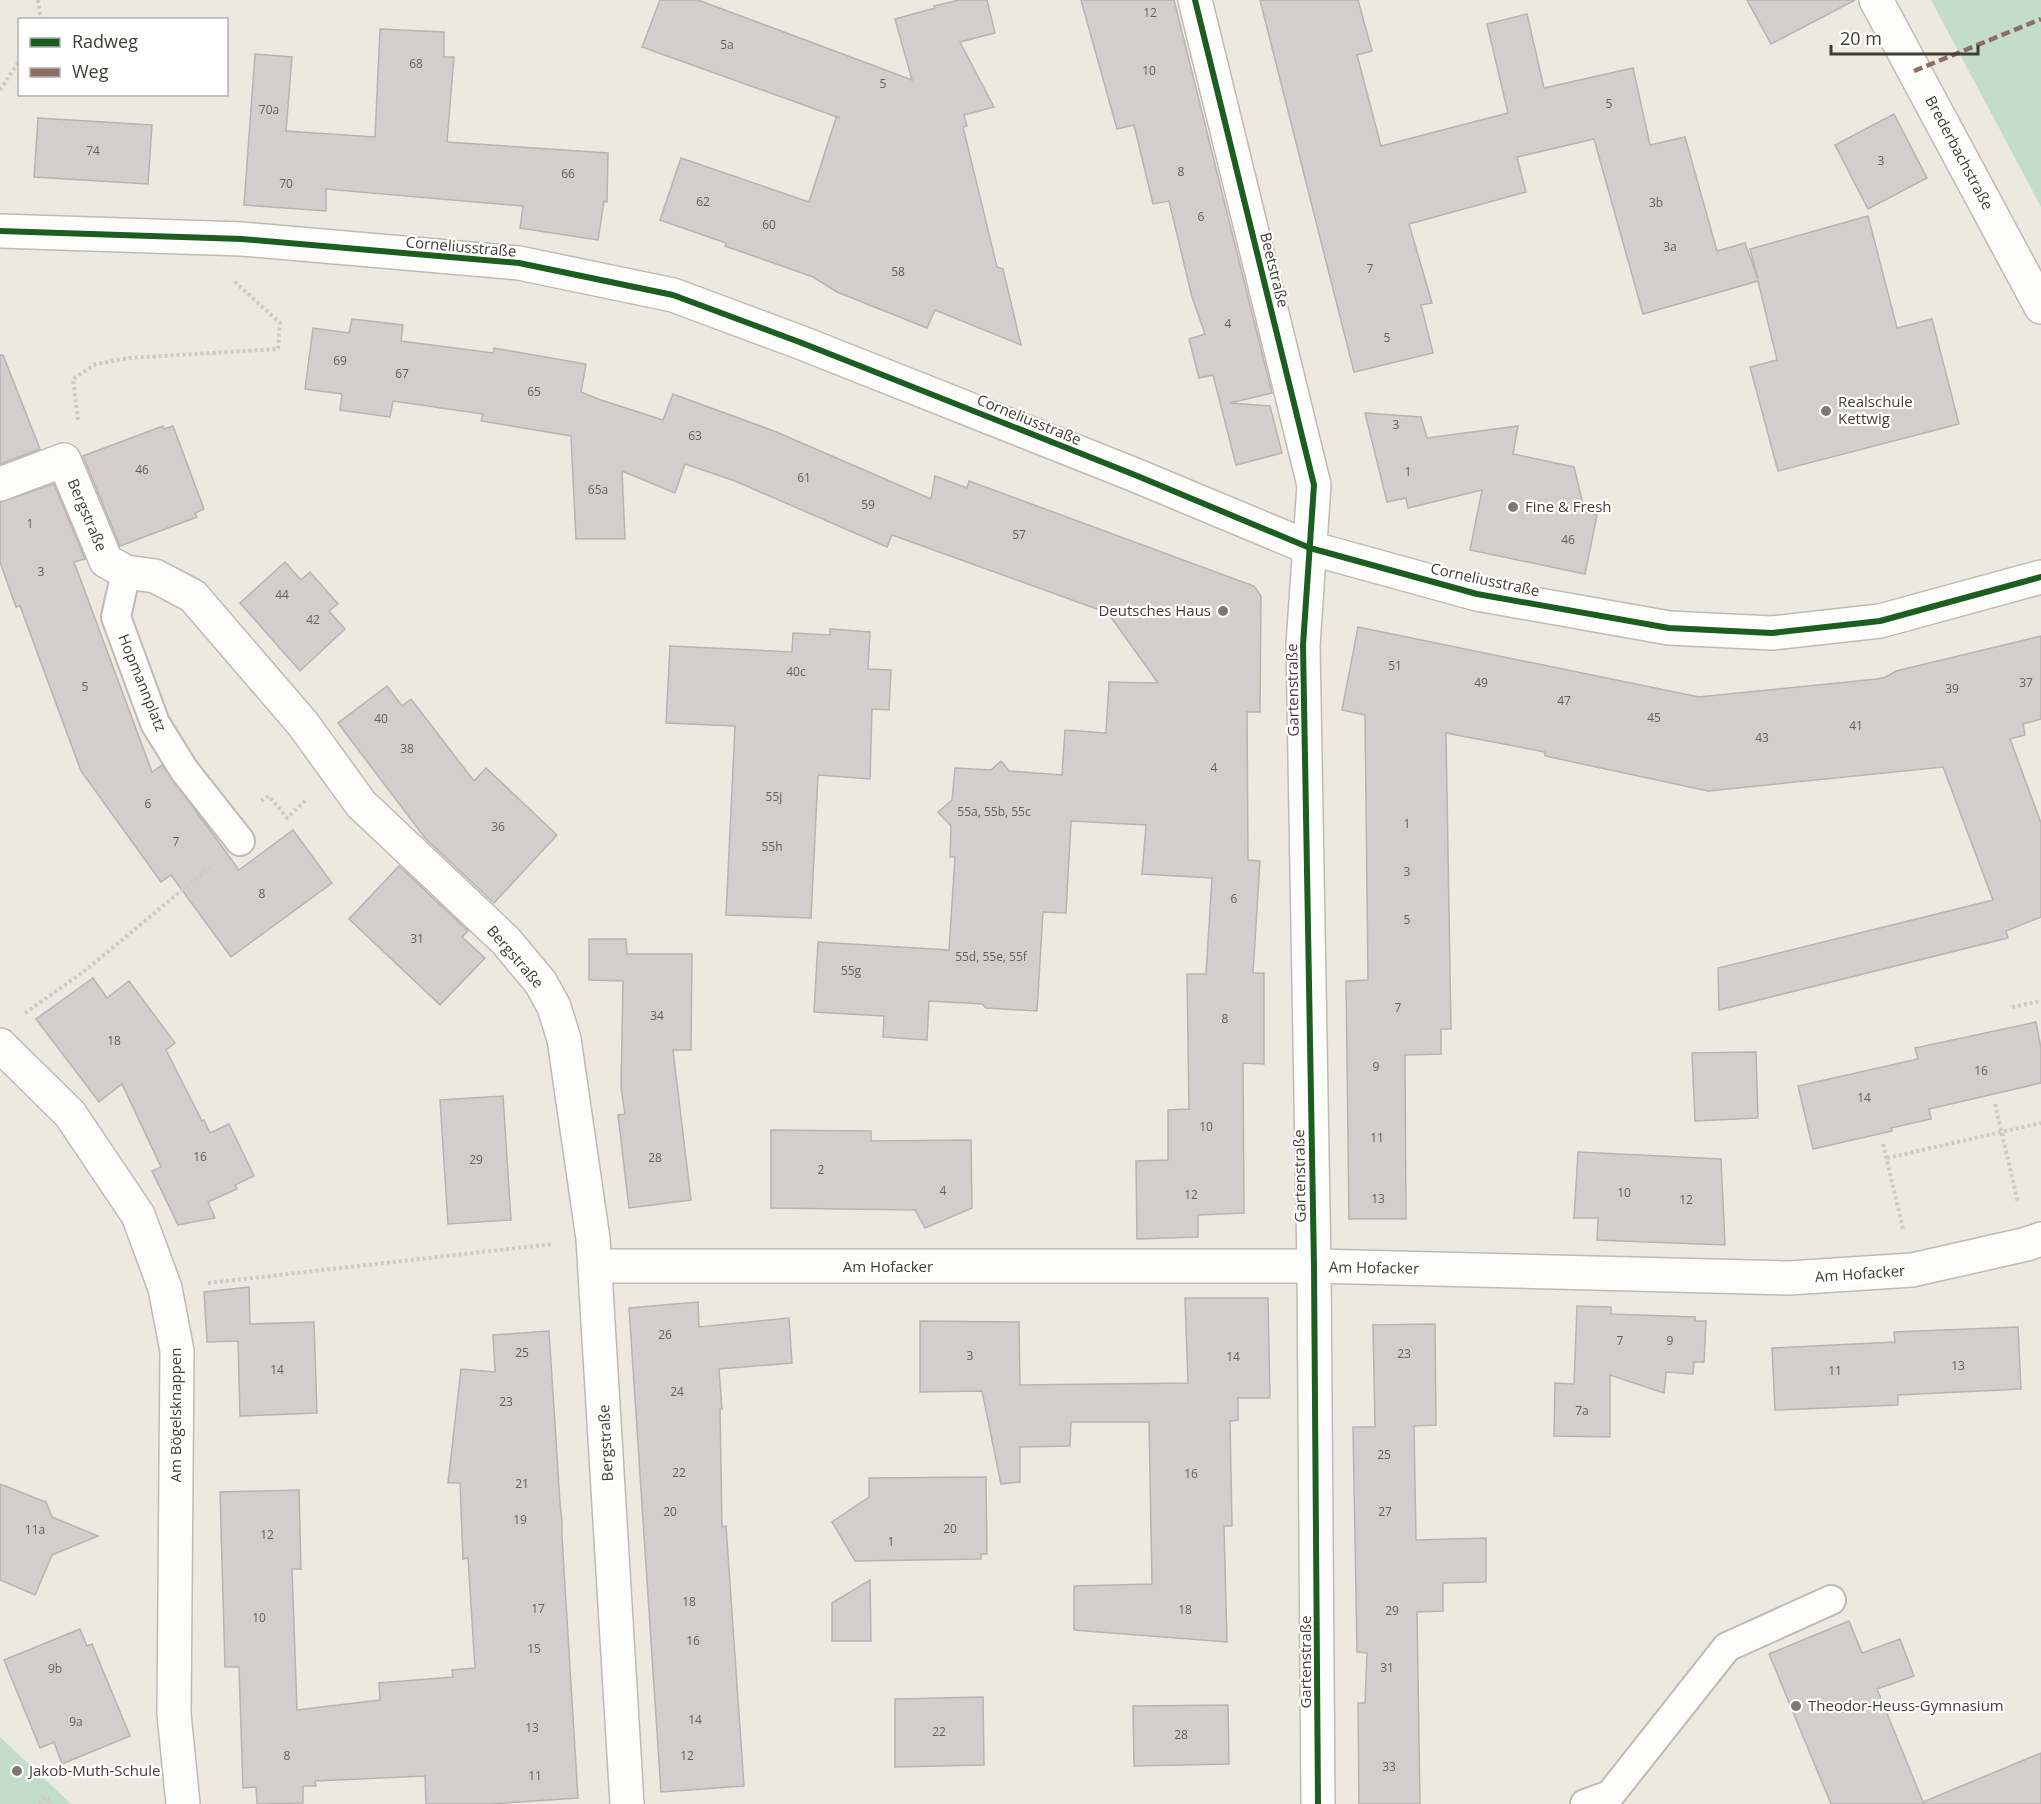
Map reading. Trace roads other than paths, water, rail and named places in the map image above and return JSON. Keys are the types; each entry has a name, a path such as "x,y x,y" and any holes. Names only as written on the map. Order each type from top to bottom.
{"street":[{"name":"Beetstraße","path":"1195,0 1314,485 1310,548"},
{"name":"Brederbachstraße","path":"1876,0 2041,307"},
{"name":"Corneliusstraße","path":"0,231 242,239 519,263 673,295 847,360 1310,548 1477,594 1670,628 1772,633 1880,621 2041,577"},
{"name":"Bergstraße","path":"0,484 64,460 106,561 126,572 155,576 193,596 303,724 361,804 506,941 540,983 554,1007 564,1039 594,1252 627,1804"},
{"name":"Gartenstraße","path":"1310,548 1303,645 1314,1266 1318,1804"},
{"name":"Am Bögelsknappen","path":"0,1045 70,1114 138,1215 165,1288 177,1351 174,1714 183,1804"},
{"name":"Am Hofacker","path":"594,1252 1789,1278 1912,1270 2034,1242"}],"lane":[{"name":"Hopmannplatz","path":"126,572 116,617 155,723 184,770 234,834"},
{"path":"1585,1804 1610,1795 1727,1647 1832,1600"}],"place":[{"name":"Realschule Kettwig","path":"1826,411"},
{"name":"Fine & Fresh","path":"1513,507"},
{"name":"Deutsches Haus","path":"1223,611"},
{"name":"Theodor-Heuss-Gymnasium","path":"1796,1706"},
{"name":"Jakob-Muth-Schule","path":"17,1771"}]}
